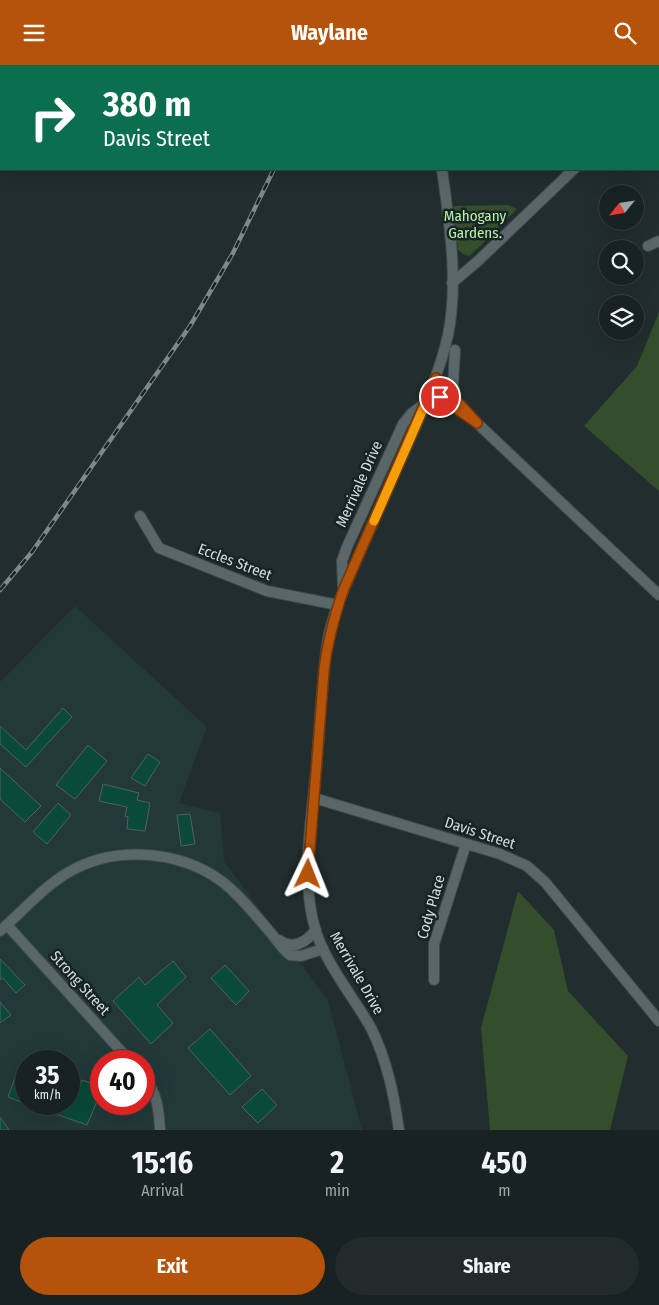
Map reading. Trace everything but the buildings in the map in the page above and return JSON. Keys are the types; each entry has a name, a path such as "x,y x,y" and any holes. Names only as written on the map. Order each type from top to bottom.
{"street":[{"name":"Merrivale Drive","path":"399,1130 390,1079 375,1038 363,1015 333,968 316,930 309,901 308,863 326,657 330,631 343,591 436,378 448,333 451,311 451,252 442,170"},
{"path":"452,283 478,261 573,170"},
{"path":"648,246 659,241"},
{"path":"455,350 453,385 455,395 460,404"},
{"path":"436,378 477,423 659,595"},
{"path":"428,397 443,398 477,423"},
{"name":"Eccles Street","path":"140,516 159,548 267,591 338,605"},
{"name":"Davis Street","path":"314,798 466,843 513,859 536,873 659,1021"},
{"name":"Cody Place","path":"434,980 434,944 466,843"},
{"path":"3,928 50,885 79,867 110,857 150,855 166,857 194,865 220,880 239,897 282,943 292,946 302,942 316,930"},
{"name":"Strong Street","path":"3,928 119,1050"},
{"path":"271,932 292,956 305,955 323,949"},
{"path":"155,1096 160,1130"}],"shaded area":[{"path":"75,606 207,727 179,803 220,813 224,861 328,1000 362,1130 0,1130 0,682"}],"green space":[{"name":"Mahogany Gardens.","path":"508,205 517,209 473,253 469,256 458,250 453,206"},
{"path":"659,312 659,491 584,426 637,366"},
{"path":"518,891 554,930 568,991 628,1056 610,1130 490,1130 481,1028"}],"railway":[{"path":"0,590 32,552 190,326 233,253 274,170"}],"slow traffic":[{"path":"374,521 424,407"}],"route":[{"path":"308,874 324,671 330,631 343,591 436,378 477,423 440,397"}]}
